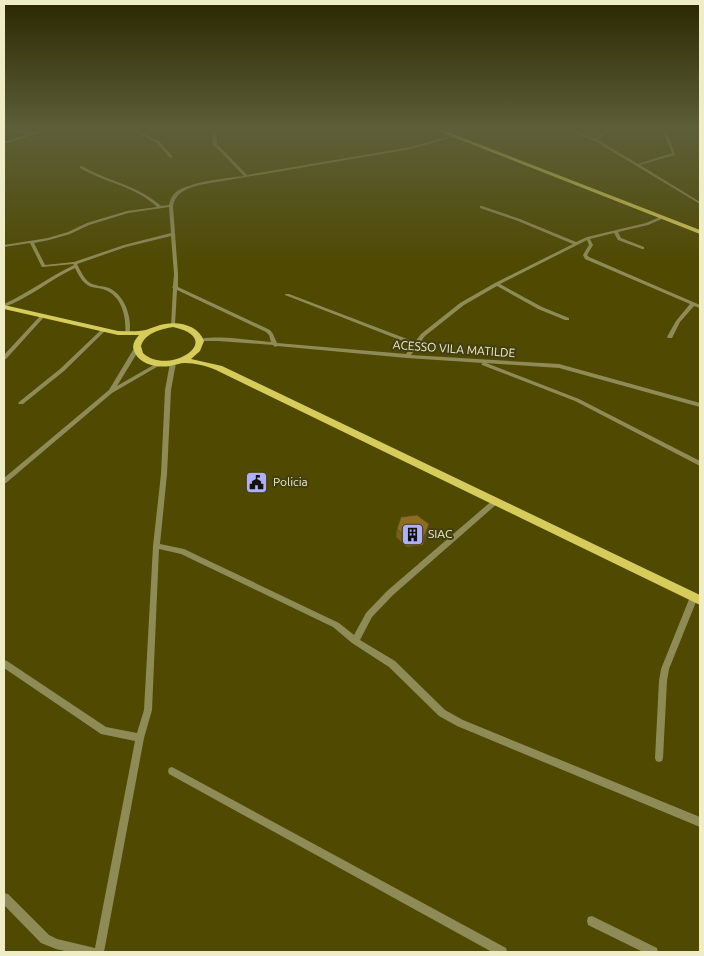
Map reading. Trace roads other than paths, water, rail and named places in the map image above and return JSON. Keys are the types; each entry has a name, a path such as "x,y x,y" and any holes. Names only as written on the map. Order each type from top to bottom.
{"main road":[{"path":"551,174 700,232"},
{"path":"4,306 118,333 148,332 173,325 193,329 199,334 201,355 211,365"},
{"path":"136,349 141,337 148,332"},
{"path":"118,333 129,339 139,357 147,362 159,364 183,360 200,344"},
{"path":"183,360 211,365 697,598"}],"street":[{"path":"91,174 121,183 155,201 160,207"},
{"path":"173,325 176,274 171,206 173,197 188,187 260,174"},
{"path":"651,174 700,203"},
{"path":"4,246 62,235 88,224 128,212 171,206"},
{"path":"481,207 519,220 576,244"},
{"path":"407,356 423,334 462,304 497,284 588,238 647,224 663,217"},
{"path":"616,232 619,239 643,248"},
{"path":"4,306 23,298 43,282 75,264 125,246 173,234"},
{"path":"588,238 591,245 585,255 587,258 700,307"},
{"path":"32,242 44,266 75,264"},
{"path":"75,264 84,281 91,285 106,288 116,296 127,318 127,334"},
{"path":"497,284 540,308 567,319"},
{"path":"174,287 268,331 275,345"},
{"path":"287,295 414,344"},
{"path":"670,337 678,322 692,304"},
{"path":"4,358 43,316"},
{"path":"21,403 62,370 104,330"},
{"name":"ACESSO VILA MATILDE","path":"200,344 218,339 407,356 566,367 700,404"},
{"path":"110,392 136,349"},
{"path":"477,361 577,400 700,464"},
{"path":"99,952 140,738 148,710 156,546 164,474 168,390 173,363"},
{"path":"4,481 110,392 159,364"},
{"path":"355,641 369,615 390,593 496,501"},
{"path":"156,546 182,551 327,620 355,641 392,664 442,712 460,723 700,822"},
{"path":"659,758 662,681 665,669 697,598"},
{"path":"4,664 104,731 140,738"},
{"path":"172,771 502,952"},
{"path":"4,898 45,939 56,944 90,952"},
{"path":"592,921 647,951"}],"place":[{"name":"Policia","path":"257,482"},
{"name":"SIAC","path":"412,534"}]}
